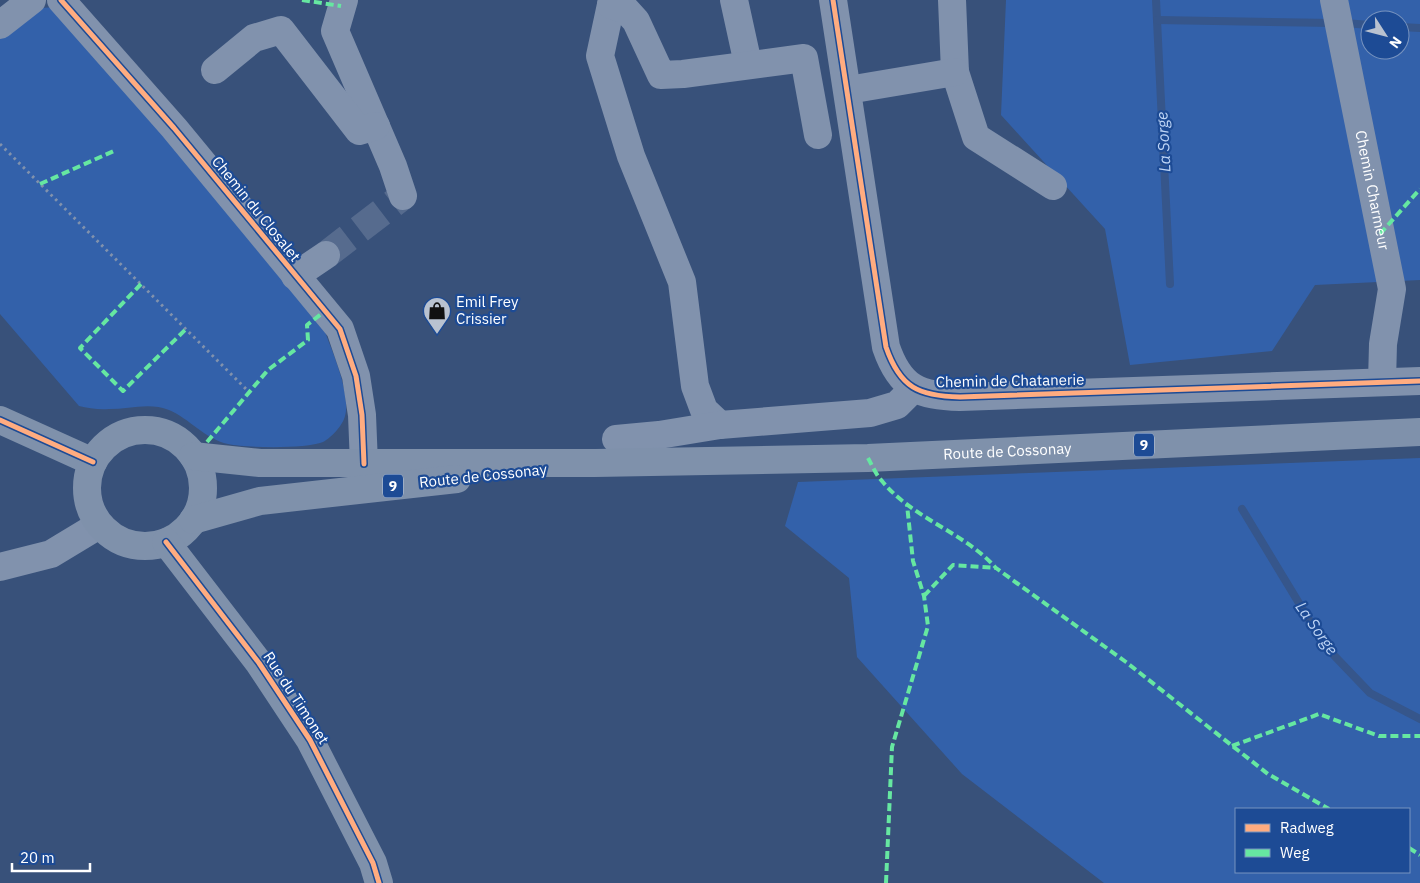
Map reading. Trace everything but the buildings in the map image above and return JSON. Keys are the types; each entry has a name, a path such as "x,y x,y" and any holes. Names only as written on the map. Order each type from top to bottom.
{"main road":[{"path":"0,420 93,462"},
{"name":"9","path":"142,430 162,432 179,442 193,456 200,471 203,488 200,504 193,520 181,533 166,542 148,546 130,544 113,537 99,525 91,511 87,494 88,477 93,462 105,446 122,435 142,430"},
{"name":"Route de Cossonay","path":"193,456 260,463 364,464 595,463 868,458 1420,432"},
{"name":"Route de Cossonay","path":"193,520 260,501 595,463"},
{"name":"Rue du Timonet","path":"166,542 259,663 310,740 373,863 379,883"}],"street":[{"path":"0,25 32,0"},
{"name":"Chemin du Closalet","path":"61,0 174,128 340,328 356,376 362,415 364,464"},
{"path":"344,0 335,31 376,126 403,196"},
{"path":"734,0 748,64"},
{"path":"616,439 660,435 720,425 870,413 897,405 913,389 900,376 891,362 886,348 833,0"},
{"path":"952,0 955,72 976,137 1053,186"},
{"name":"Chemin Charmeur","path":"1334,0 1392,289 1383,344 1382,382"},
{"path":"720,425 704,410 695,386 682,282 632,156 600,56 611,2 626,10 636,21 661,74 683,74 804,58 818,135"},
{"path":"215,70 254,38 281,30 359,131 376,126"},
{"path":"848,90 955,72"},
{"path":"295,276 326,255"},
{"name":"Chemin de Chatanerie","path":"913,389 936,396 960,397 1420,380"},
{"path":"0,567 51,554 99,525"}],"path":[{"path":"0,144 249,392"}],"shaded area":[{"path":"1006,0 1420,0 1420,280 1315,285 1272,351 1130,365 1105,229 1001,115"},
{"path":"57,7 325,332 340,374 346,397 346,407 342,423 323,442 290,447 228,444 212,438 184,418 162,408 147,406 101,409 79,406 0,314 0,38 40,8"},
{"path":"1420,458 1420,883 1104,883 962,774 857,657 849,578 785,526 798,482"}],"waterway":[{"name":"La Sorge","path":"1156,0 1170,284"},
{"path":"1157,20 1333,23"},
{"path":"1344,23 1360,24"},
{"path":"1410,28 1420,28"},
{"name":"La Sorge","path":"1242,509 1325,646 1370,693 1420,719"}],"tunnel":[{"path":"326,255 403,196"}],"marked path":[{"path":"302,0 341,6"},
{"path":"40,184 116,150"},
{"path":"1380,234 1420,189"},
{"path":"141,284 80,348 123,391 186,329"},
{"path":"207,442 268,370 308,340 307,325 325,311"},
{"path":"868,458 880,479 908,506 983,555 996,568 1126,662 1268,774 1327,808"},
{"path":"886,883 892,747 928,626 924,596 913,561 907,505"},
{"path":"924,596 953,565 996,568"},
{"path":"1232,746 1319,714 1379,736 1420,736"},
{"path":"1410,849 1420,855"}],"cycle path":[{"path":"61,0 174,128 340,329 356,376 362,415 364,464"},
{"path":"833,0 886,347 898,372 913,387 933,395 960,397 1420,381"},
{"path":"0,420 93,462"},
{"path":"166,542 259,663 310,740 373,863 379,883"}],"place":[{"name":"Emil Frey Crissier","path":"437,335"}]}
